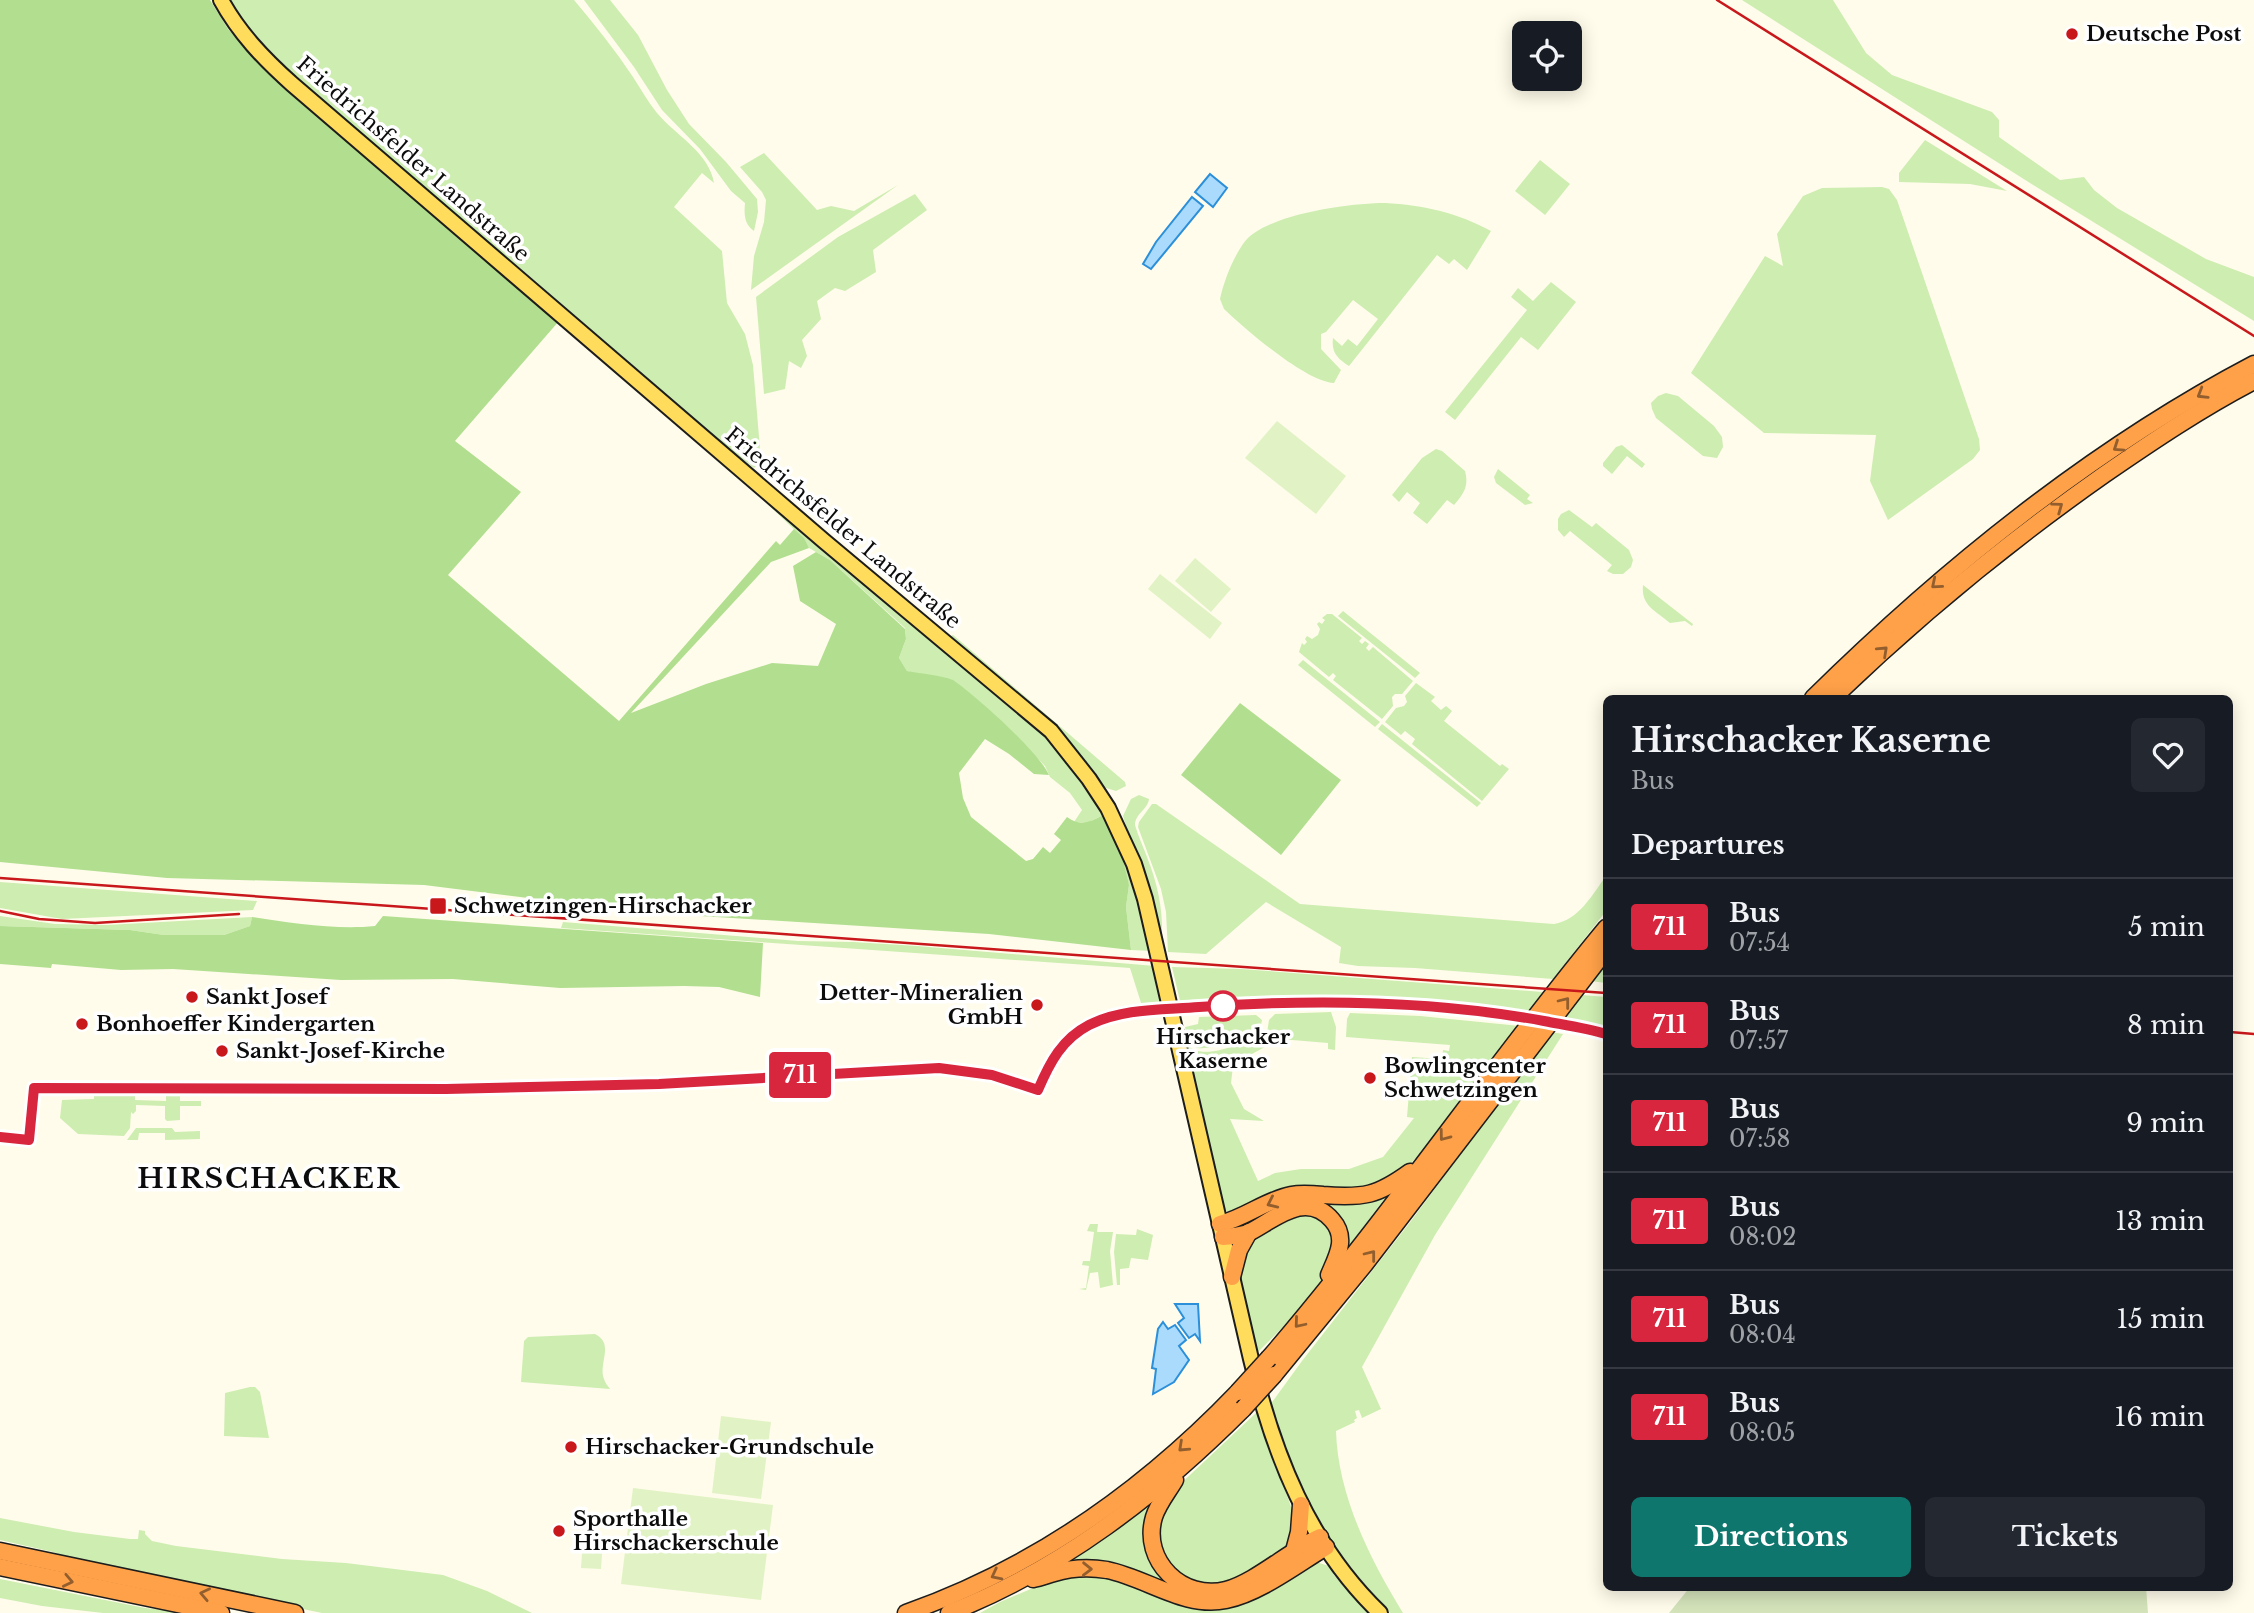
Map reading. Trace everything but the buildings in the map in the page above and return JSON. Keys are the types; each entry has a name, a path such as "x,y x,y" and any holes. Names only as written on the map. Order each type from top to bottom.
{"highway":[{"path":"1815,695 1910,605 2013,522 2120,445 2252,371"},
{"path":"1836,695 1932,607 2054,510 2130,456 2225,396 2252,371"},
{"path":"906,1613 947,1598 1063,1538 1102,1512 1181,1449 1269,1358 1328,1287 1515,1042 1603,932"},
{"path":"949,1613 1020,1580 1096,1534 1139,1504 1184,1466 1242,1409 1274,1375 1365,1264 1603,954"},
{"path":"1222,1231 1241,1218 1290,1195 1349,1197 1378,1192 1426,1160"},
{"path":"1222,1231 1242,1235 1301,1206 1324,1213 1335,1224 1341,1240 1338,1255 1329,1274 1328,1287"},
{"path":"1232,1277 1239,1250 1249,1232"},
{"path":"1184,1466 1154,1518 1152,1541 1159,1563 1173,1579 1193,1590 1227,1590 1294,1551 1323,1542"},
{"path":"1294,1551 1301,1505"},
{"path":"1020,1580 1038,1579 1076,1569 1105,1570 1136,1578 1196,1601 1211,1602 1226,1600 1256,1588 1323,1542"},
{"path":"0,1563 221,1613"},
{"path":"0,1563 295,1613"}],"main road":[{"name":"Friedrichsfelder Landstraße","path":"221,0 261,56 292,84 824,541 1051,731 1073,757 1108,808 1135,864 1262,1407 1278,1456 1301,1505 1323,1542 1349,1579 1380,1613"}],"green space":[{"path":"0,0 210,0 228,29 262,67 559,321 455,441 521,492 448,575 619,721 776,541 780,545 794,529 804,538 809,548 771,562 631,713 706,684 772,663 818,666 836,624 800,601 793,566 816,552 830,560 905,629 906,639 899,658 907,671 953,680 1020,739 1049,775 1034,774 985,739 959,773 963,798 971,817 1026,861 1033,859 1043,847 1050,853 1061,840 1054,834 1067,817 1076,822 1085,822 1103,815 1121,852 1129,885 1126,907 1131,950 989,934 572,908 560,902 424,885 167,878 0,862"},
{"path":"226,0 574,0 619,57 657,113 699,153 711,172 714,183 702,173 674,207 722,251 727,303 745,334 753,365 761,461 754,468 717,440 264,52"},
{"path":"584,0 610,0 638,35 667,90 689,124 757,199 758,212 754,231 745,218 745,203 731,191 700,149 662,110"},
{"path":"1742,0 1833,0 1866,53 1892,75 1992,112 1999,120 1999,137 2060,180 2084,177 2094,190 2117,208 2206,259 2254,277 2254,321 2030,183"},
{"path":"1925,140 2007,191 1970,184 1899,182 1899,173"},
{"path":"764,153 817,210 831,206 854,211 898,185 751,290 754,256 764,222 766,200 740,167"},
{"path":"1540,160 1570,184 1545,215 1515,191"},
{"path":"1822,188 1889,189 1897,200 1979,439 1980,450 1973,459 1888,520 1870,481 1876,435 1764,433 1691,373 1765,256 1783,266 1777,234 1803,196"},
{"path":"915,194 927,210 873,250 876,272 845,291 835,288 817,301 821,319 802,340 807,356 801,368 789,361 785,389 764,394 756,297 838,237"},
{"path":"1385,203 1440,211 1491,231 1467,270 1454,259 1449,264 1437,255 1349,366 1336,355 1333,338 1342,346 1348,339 1357,346 1378,319 1353,300 1326,332 1321,334 1321,349 1341,370 1334,383 1308,374 1292,364 1224,309 1220,299 1229,271 1243,244 1253,234 1269,225 1309,212"},
{"path":"1551,282 1576,302 1538,350 1521,337 1455,420 1445,412 1527,310 1511,297 1518,288 1533,301"},
{"path":"1666,393 1678,396 1714,426 1722,437 1723,447 1717,458 1703,456 1656,418 1651,403"},
{"path":"1277,421 1346,476 1316,514 1245,458"},
{"path":"1622,445 1645,464 1642,468 1627,456 1612,474 1603,463 1616,447"},
{"path":"1436,449 1465,471 1466,485 1454,505 1447,500 1427,524 1413,513 1420,503 1407,492 1399,502 1392,495 1422,458"},
{"path":"1498,469 1530,495 1527,499 1533,503 1525,505 1496,483 1494,477"},
{"path":"753,490 1054,745 1090,788 1128,859 1152,951 1131,950 1126,907 1129,885 1103,815 1087,823 1074,822 1082,810 1070,793 1050,777 1045,766 1011,731 934,676 927,677 907,671 899,658 906,639 905,628 830,560 809,548 803,538"},
{"path":"1569,510 1592,527 1596,523 1629,550 1633,560 1631,567 1623,574 1613,574 1607,571 1612,565 1570,531 1564,537 1558,530 1558,519"},
{"path":"1195,558 1231,589 1211,612 1175,581"},
{"path":"1160,574 1222,623 1210,639 1148,589"},
{"path":"1643,585 1693,624 1692,626 1685,621 1670,623 1654,611 1644,598"},
{"path":"1343,611 1420,673 1415,678 1338,616"},
{"path":"1332,614 1362,638 1359,641 1362,644 1365,641 1369,644 1366,648 1369,651 1373,647 1413,681 1402,694 1392,697 1393,706 1382,719 1333,680 1336,676 1333,673 1329,677 1299,652 1302,643 1304,645 1307,642 1307,636 1312,639 1318,635 1320,629 1317,624 1322,624 1325,620 1322,618"},
{"path":"951,636 1125,782 1126,786 1116,791 1103,787 1063,734"},
{"path":"1303,660 1380,722 1375,727 1298,665"},
{"path":"1416,683 1435,697 1431,701 1441,710 1446,706 1452,711 1444,721 1500,766 1502,764 1509,769 1482,801 1412,744 1415,739 1405,731 1401,735 1385,722 1396,708 1404,706 1407,702 1405,696"},
{"path":"1240,703 1341,780 1281,855 1181,775"},
{"path":"1382,724 1481,803 1477,807 1378,729"},
{"path":"1139,795 1149,799 1135,825 1159,895 1162,935 1158,936 1123,816 1131,799"},
{"path":"1152,804 1156,804 1300,904 1554,924 1563,922 1578,912 1603,880 1603,915 1553,979 1339,963 1341,947 1266,902 1206,954 1168,952 1166,912 1161,889 1138,827"},
{"path":"0,882 257,901 253,910 62,919 0,908"},
{"path":"0,916 55,924 107,925 252,917 250,926 224,935 164,935 130,930 0,926"},
{"path":"383,916 763,943 760,997 719,987 560,988 453,979 341,980 173,969 121,970 52,964 51,968 0,964 0,926 130,930 164,935 224,935 250,926 252,917 345,927 375,926"},
{"path":"563,922 798,941 917,946 1155,966 1164,1002 1142,1006 1130,968 561,928"},
{"path":"1603,963 1603,983 1591,981 1582,995 1603,997 1603,1028 1561,1016"},
{"path":"1172,967 1241,969 1543,992 1528,1011 1422,1001 1350,998 1229,1001 1228,997 1218,998 1218,1002 1191,1003 1180,1001"},
{"path":"1331,1012 1336,1027 1335,1050 1328,1049 1328,1043 1280,1039 1275,1041 1267,1033 1269,1020 1275,1014"},
{"path":"1350,1013 1420,1016 1520,1026 1423,1151 1383,1186 1231,1214 1224,1209 1183,1041 1192,1048 1211,1052 1265,1034 1272,1043 1241,1060 1241,1066 1233,1066 1231,1083 1244,1109 1264,1121 1230,1119 1258,1181 1275,1173 1301,1169 1349,1169 1383,1157 1414,1118 1407,1117 1412,1057 1442,1059 1443,1050 1449,1051 1450,1045 1346,1037"},
{"path":"1256,1015 1262,1020 1260,1030 1238,1040 1208,1048 1195,1047 1188,1038 1185,1027 1198,1024 1199,1017"},
{"path":"1551,1032 1563,1034 1435,1235 1362,1367 1381,1409 1362,1418 1359,1410 1355,1411 1355,1422 1336,1431 1338,1455 1349,1503 1368,1549 1403,1613 1390,1613 1356,1576 1315,1513 1280,1445 1280,1431 1270,1405"},
{"path":"94,1093 135,1093 135,1100 166,1101 166,1094 180,1094 180,1101 201,1101 201,1106 180,1106 180,1120 167,1121 165,1106 136,1105 136,1111 133,1114 131,1112 130,1128 124,1136 78,1134 60,1118 62,1100 94,1099"},
{"path":"136,1128 172,1128 175,1132 200,1131 200,1139 165,1140 165,1133 139,1133 138,1140 127,1140"},
{"path":"1389,1193 1342,1255 1321,1207 1252,1225 1249,1219 1284,1201"},
{"path":"1292,1213 1318,1214 1336,1236 1330,1265 1289,1321 1254,1356 1244,1310 1242,1260 1255,1235"},
{"path":"1090,1224 1098,1224 1097,1232 1113,1232 1110,1251 1113,1285 1100,1288 1098,1272 1090,1273 1086,1290 1079,1289 1086,1288 1089,1266 1082,1265 1083,1261 1090,1261 1094,1232 1087,1231"},
{"path":"1137,1229 1153,1235 1148,1260 1131,1258 1129,1268 1120,1269 1120,1285 1117,1285 1114,1252 1116,1234 1136,1235"},
{"path":"595,1334 604,1343 603,1373 610,1389 521,1382 524,1341 528,1337"},
{"path":"255,1387 260,1392 269,1438 224,1436 225,1393"},
{"path":"1257,1412 1294,1515 1289,1547 1236,1582 1194,1586 1163,1560 1156,1530 1174,1490"},
{"path":"721,1416 771,1422 761,1499 712,1493"},
{"path":"633,1488 773,1505 761,1600 621,1584"},
{"path":"1156,1501 1158,1568 1232,1595 1064,1566"},
{"path":"0,1518 130,1539 138,1539 139,1530 145,1531 152,1541 176,1546 443,1575 487,1591 532,1613 322,1613 80,1562 53,1552 0,1540"},
{"path":"583,1539 603,1540 601,1569 581,1568"},
{"path":"1316,1562 1329,1566 1368,1613 980,1613 1059,1577 1093,1574 1133,1581 1168,1597"},
{"path":"0,1579 145,1608 192,1613 103,1613 42,1606 0,1598"},
{"path":"1687,1591 2146,1591 2148,1613 1669,1613"}],"water":[{"path":"1210,174 1227,188 1213,207 1195,192"},
{"path":"1192,197 1203,206 1151,269 1143,264 1156,242"},
{"path":"1175,1304 1198,1304 1200,1341 1195,1334 1189,1338 1178,1323 1184,1318"},
{"path":"1163,1322 1168,1329 1175,1325 1186,1340 1179,1346 1189,1360 1174,1382 1153,1394 1156,1369 1152,1368 1158,1329"}],"railway":[{"path":"1717,0 2254,336"},
{"path":"0,878 1603,993"},
{"path":"0,911 39,919 95,923 239,914"},
{"path":"2233,1032 2254,1034"}],"bus line":[{"name":"711","path":"0,1137 29,1140 34,1088 446,1089 659,1084 939,1068 992,1075 1038,1090 1051,1059 1062,1045 1088,1025 1106,1017 1126,1013 1220,1006 1342,1003 1446,1007 1517,1016 1603,1033"}],"place":[{"name":"Deutsche Post","path":"2072,34"},
{"name":"Schwetzingen-Hirschacker","path":"438,906"},
{"name":"Sankt Josef","path":"192,997"},
{"name":"Detter-Mineralien GmbH","path":"1037,1005"},
{"name":"Hirschacker Kaserne","path":"1223,1006"},
{"name":"Bonhoeffer Kindergarten","path":"82,1024"},
{"name":"Sankt-Josef-Kirche","path":"222,1051"},
{"name":"Bowlingcenter Schwetzingen","path":"1370,1078"},
{"name":"Hirschacker-Grundschule","path":"571,1447"},
{"name":"Sporthalle Hirschackerschule","path":"559,1531"}],"district":[{"name":"HIRSCHACKER","path":"269,1178"}]}
